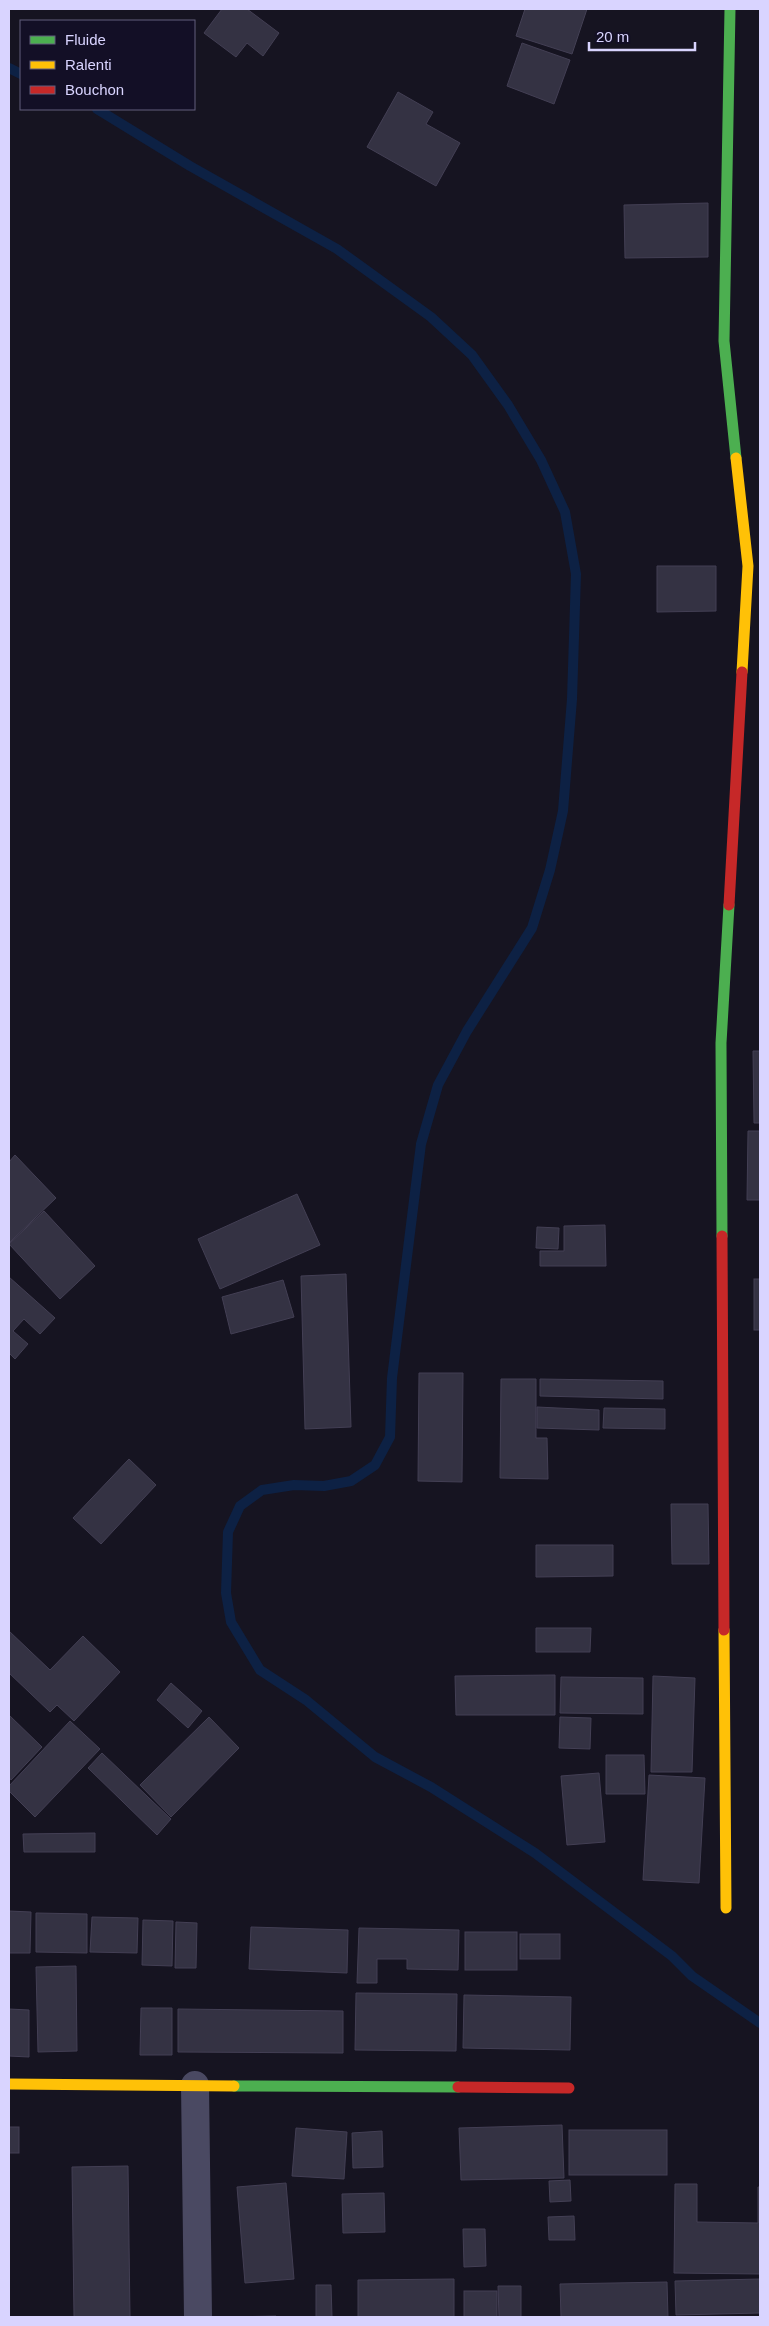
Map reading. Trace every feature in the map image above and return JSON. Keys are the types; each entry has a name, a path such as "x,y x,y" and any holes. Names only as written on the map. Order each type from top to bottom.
{"street":[{"path":"726,1908 721,1043 748,566 724,341 730,9"},
{"path":"9,2084 569,2088"},
{"path":"195,2085 198,2317"}],"building":[{"path":"222,9 247,9 279,33 263,56 247,43 236,57 204,33"},
{"path":"525,9 587,9 572,54 516,36"},
{"path":"522,43 570,60 554,104 507,86"},
{"path":"398,92 433,112 426,124 460,143 436,186 367,147"},
{"path":"708,203 708,257 625,258 624,205"},
{"path":"657,566 716,566 716,611 657,612"},
{"path":"753,1051 760,1051 760,1123 754,1123"},
{"path":"748,1131 760,1131 760,1200 747,1200"},
{"path":"15,1155 56,1198 9,1243 9,1162"},
{"path":"297,1194 320,1245 220,1289 198,1239"},
{"path":"44,1211 95,1266 60,1299 9,1244"},
{"path":"605,1225 606,1266 540,1266 540,1251 564,1251 564,1226"},
{"path":"537,1227 559,1228 558,1249 536,1248"},
{"path":"346,1274 351,1427 305,1429 301,1276"},
{"path":"9,1277 55,1318 40,1334 24,1319 13,1331 28,1344 15,1359 9,1353"},
{"path":"754,1279 760,1279 760,1330 754,1330"},
{"path":"283,1280 294,1317 231,1334 222,1297"},
{"path":"419,1373 463,1373 462,1482 418,1481"},
{"path":"501,1379 536,1379 536,1438 547,1438 548,1479 500,1478"},
{"path":"540,1379 663,1381 663,1399 540,1396"},
{"path":"537,1407 599,1410 599,1430 537,1428"},
{"path":"604,1408 665,1409 665,1429 603,1428"},
{"path":"129,1459 156,1485 101,1544 73,1518"},
{"path":"671,1504 708,1504 709,1564 672,1564"},
{"path":"536,1545 613,1545 613,1576 536,1577"},
{"path":"536,1628 591,1628 590,1652 536,1652"},
{"path":"9,1631 50,1670 83,1636 120,1672 74,1721 57,1705 50,1712 9,1673"},
{"path":"555,1675 555,1715 456,1715 455,1676"},
{"path":"653,1676 695,1678 692,1772 651,1772"},
{"path":"561,1677 643,1678 643,1714 560,1713"},
{"path":"171,1683 202,1711 188,1728 157,1700"},
{"path":"9,1715 42,1747 11,1780 9,1777"},
{"path":"209,1717 239,1748 171,1817 140,1785"},
{"path":"560,1717 591,1718 590,1749 559,1748"},
{"path":"70,1721 100,1749 35,1817 9,1791 9,1786"},
{"path":"102,1753 171,1819 157,1835 88,1768"},
{"path":"606,1755 644,1755 645,1794 606,1794"},
{"path":"599,1773 605,1842 567,1845 561,1776"},
{"path":"649,1775 705,1778 699,1883 643,1880"},
{"path":"95,1833 95,1852 24,1852 23,1834"},
{"path":"9,1911 31,1912 30,1953 9,1953"},
{"path":"36,1913 87,1914 87,1953 36,1952"},
{"path":"92,1917 138,1918 137,1953 90,1952"},
{"path":"143,1920 173,1921 172,1966 142,1965"},
{"path":"176,1922 197,1923 196,1968 175,1968"},
{"path":"251,1927 348,1930 347,1973 249,1969"},
{"path":"359,1928 459,1930 458,1970 407,1969 407,1959 377,1959 377,1983 357,1983"},
{"path":"465,1932 517,1932 517,1970 465,1970"},
{"path":"520,1934 560,1934 560,1959 520,1959"},
{"path":"76,1966 77,2051 38,2052 36,1967"},
{"path":"356,1993 457,1994 456,2051 355,2050"},
{"path":"464,1995 571,1997 570,2050 463,2048"},
{"path":"141,2008 172,2008 172,2055 140,2055"},
{"path":"9,2009 29,2010 29,2057 9,2056"},
{"path":"178,2009 343,2011 343,2053 178,2052"},
{"path":"562,2125 564,2178 461,2180 459,2128"},
{"path":"9,2127 19,2127 19,2153 9,2153"},
{"path":"296,2128 347,2132 344,2179 292,2176"},
{"path":"569,2130 667,2130 667,2175 569,2175"},
{"path":"382,2131 383,2167 353,2168 352,2133"},
{"path":"128,2166 130,2317 74,2317 72,2167"},
{"path":"570,2180 571,2201 550,2202 549,2181"},
{"path":"286,2183 294,2279 245,2283 237,2187"},
{"path":"675,2184 697,2184 697,2222 758,2223 758,2187 760,2187 760,2274 674,2273"},
{"path":"384,2193 385,2232 343,2233 342,2194"},
{"path":"574,2216 575,2240 549,2240 548,2217"},
{"path":"463,2229 485,2229 486,2266 464,2267"},
{"path":"454,2279 454,2317 358,2317 358,2280"},
{"path":"760,2279 760,2313 676,2315 675,2281"},
{"path":"667,2282 668,2317 561,2317 560,2284"},
{"path":"316,2285 331,2285 332,2317 316,2317"},
{"path":"498,2286 521,2286 521,2317 499,2317"},
{"path":"464,2291 497,2291 497,2317 464,2317"},
{"path":"276,2316 276,2317 229,2317"}],"waterway":[{"path":"9,68 20,74"},
{"path":"99,110 190,166 337,249 431,317 472,355 508,405 541,460 565,512 576,574 572,699 563,811 550,870 532,928 467,1031 438,1085 421,1144 392,1378 390,1437 375,1465 351,1481 324,1486 294,1485 262,1490 240,1506 228,1532 226,1593 231,1622 260,1670 306,1700 375,1757 431,1787 535,1853 672,1956 692,1976 760,2023"}],"traffic: fast":[{"path":"730,9 724,341 736,458"},
{"path":"722,1236 721,1043 729,905"},
{"path":"234,2086 458,2087"}],"traffic: slow":[{"path":"736,458 748,566 742,672"},
{"path":"724,1630 726,1908"},
{"path":"9,2084 234,2086"}],"traffic: jam":[{"path":"729,905 742,672"},
{"path":"722,1236 724,1630"},
{"path":"458,2087 569,2088"}]}
